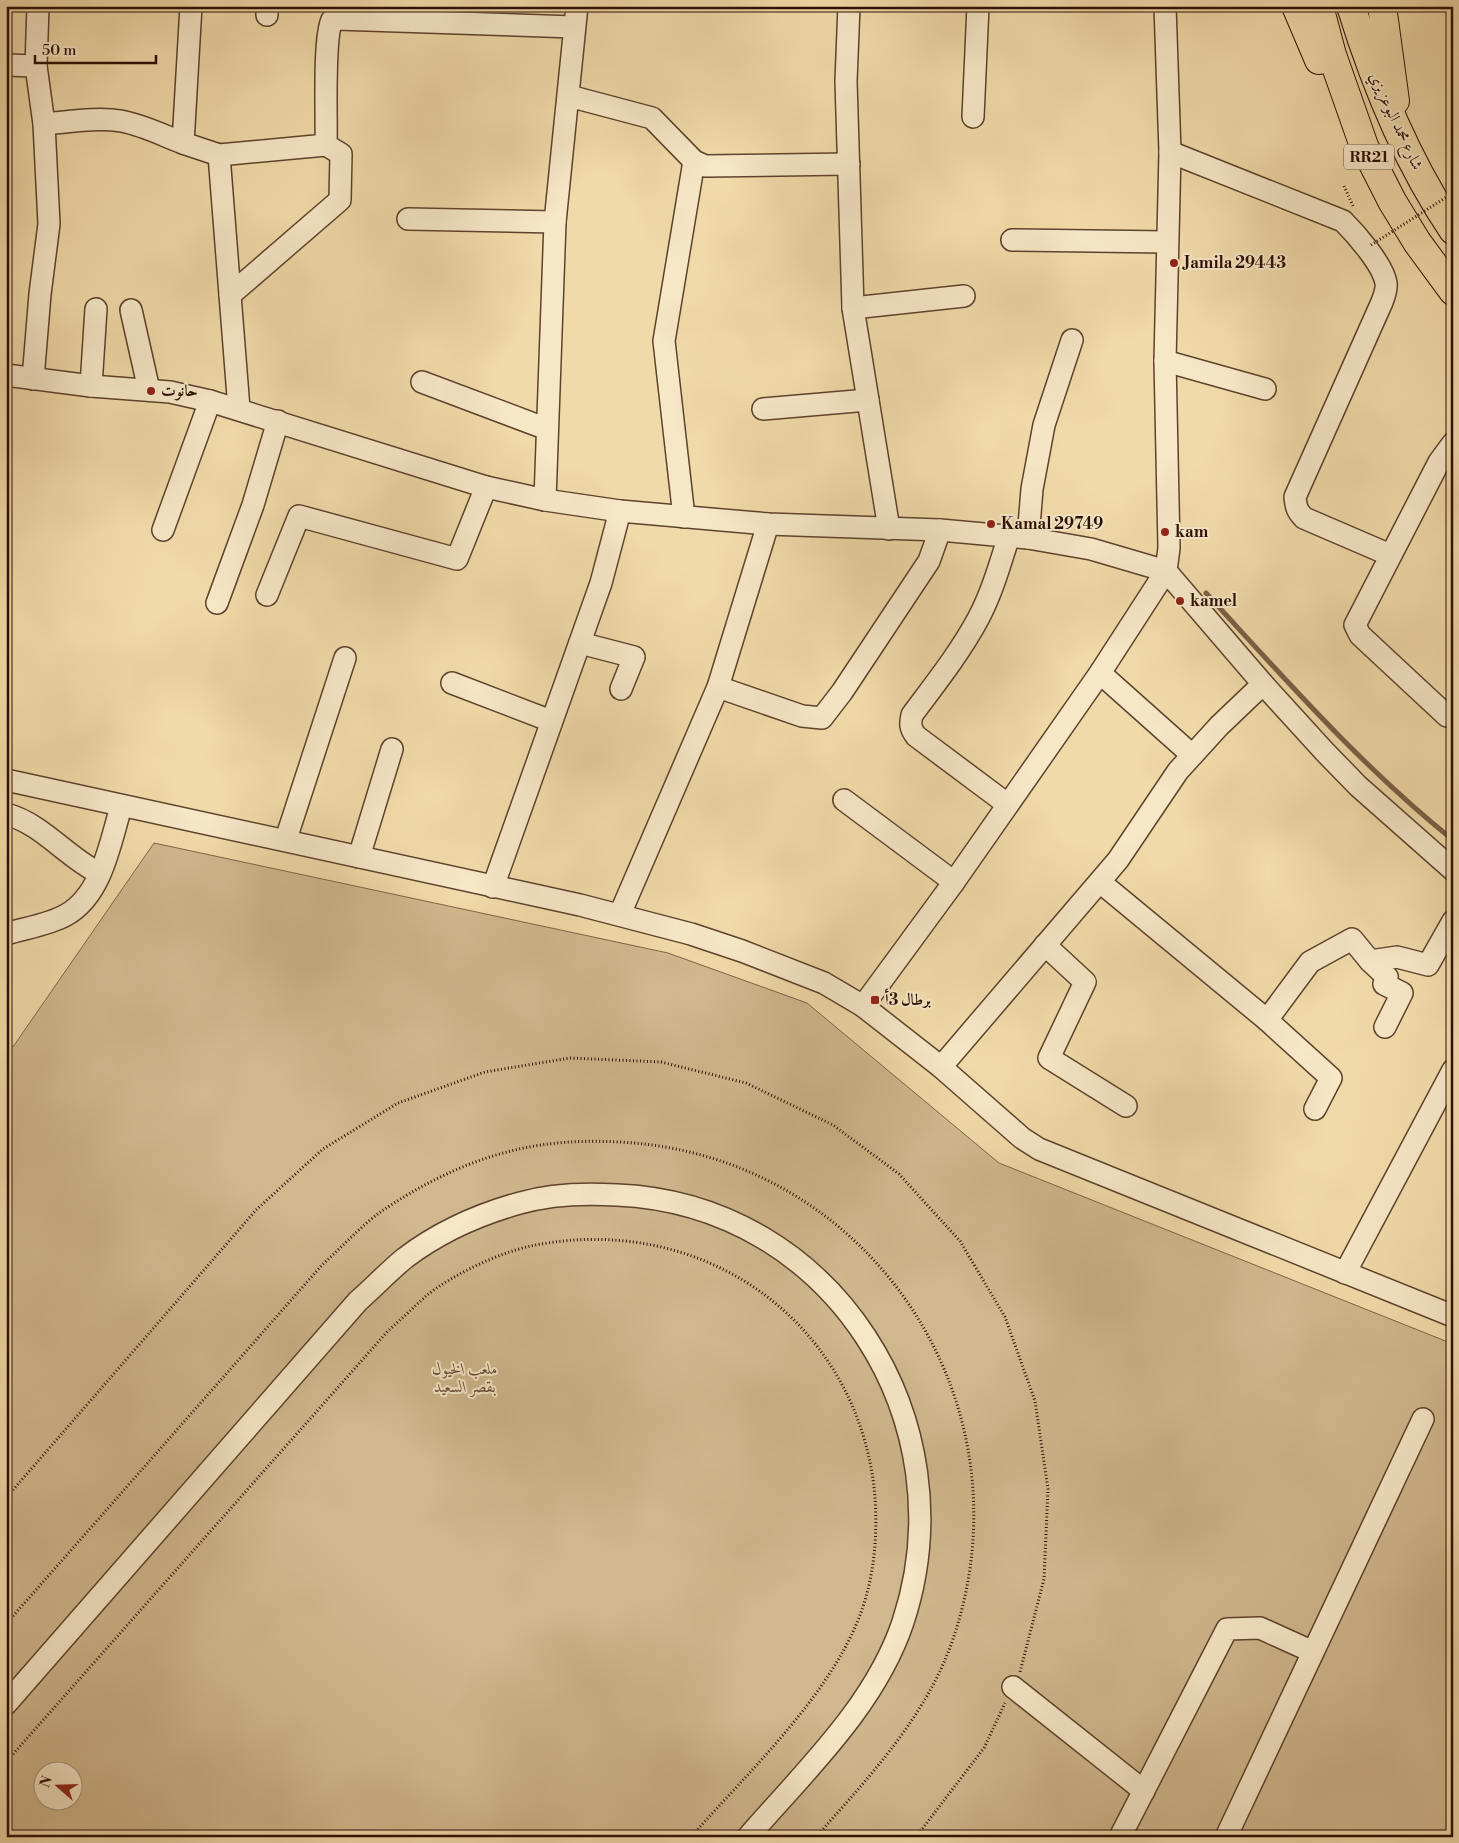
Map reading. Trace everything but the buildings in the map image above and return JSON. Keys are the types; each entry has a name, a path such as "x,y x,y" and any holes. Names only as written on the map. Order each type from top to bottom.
{"highway":[{"path":"1296,6 1315,51 1364,146"},
{"name":"شارع محمد البوعزيزي","path":"1319,6 1332,55 1364,146 1392,201 1417,242 1453,291"},
{"name":"شارع محمد البوعزيزي","path":"1351,6 1368,61 1400,132 1434,202 1453,230"},
{"path":"1382,6 1400,132"}],"street":[{"path":"33,379 40,294 49,224 44,124 36,66 38,6"},
{"path":"182,143 191,6"},
{"path":"849,6 846,81 853,308 889,529"},
{"path":"973,117 978,6"},
{"path":"863,1006 954,882 1100,672 1166,571 1168,548 1165,361 1170,152 1165,6"},
{"path":"326,145 328,57 332,20 576,16 555,222 544,500"},
{"path":"6,65 36,66"},
{"path":"569,96 652,118 694,161 705,166 848,164"},
{"path":"44,124 106,119 120,121 139,125 200,151 219,155 326,145 341,154 340,200 230,294"},
{"path":"1170,152 1343,221 1355,233 1383,274 1387,290 1296,498 1296,506 1297,511 1304,518 1390,555"},
{"path":"219,155 239,409"},
{"path":"684,517 664,342 694,161"},
{"path":"408,219 555,222"},
{"path":"1012,240 1167,242"},
{"path":"853,308 964,296"},
{"path":"91,386 96,308"},
{"path":"131,310 149,390"},
{"path":"1007,804 916,736 911,729 910,723 912,715 962,647 1018,537 1032,489 1044,426 1072,340"},
{"path":"1165,361 1265,389"},
{"path":"6,375 91,386 149,390 210,401 486,487 544,500 620,512 768,524 940,530 1018,537 1091,549 1166,571 1263,684 1358,786 1453,870"},
{"path":"422,382 547,429"},
{"path":"763,409 868,400"},
{"path":"163,530 210,401"},
{"path":"217,603 253,505 278,421"},
{"path":"1453,443 1439,462 1356,620 1356,630 1447,716 1453,718"},
{"path":"267,595 299,516 457,559 486,487"},
{"path":"493,887 550,721 601,583 620,512"},
{"path":"620,914 718,688 768,524"},
{"path":"718,688 802,716 822,718 842,692 929,562 940,530"},
{"path":"580,643 634,657 621,689"},
{"path":"286,839 345,658"},
{"path":"1100,672 1192,755"},
{"path":"452,683 550,721"},
{"path":"941,1067 1118,860 1162,793 1192,755 1263,684"},
{"path":"359,857 392,749"},
{"path":"6,780 121,806 286,839 359,857 620,914 700,937 803,974 824,983 863,1006 941,1067 1022,1138 1039,1148 1453,1316"},
{"path":"844,800 954,882"},
{"path":"6,934 64,916 76,908 86,897 99,873 121,806"},
{"path":"6,814 27,822 82,865 99,873"},
{"path":"1100,882 1267,1020 1331,1078 1315,1109"},
{"path":"1370,961 1397,957 1428,965 1453,921"},
{"path":"1267,1020 1310,962 1352,939 1370,961 1387,976 1384,984 1402,994 1385,1027"},
{"path":"1045,945 1085,982 1050,1058 1126,1106"},
{"path":"1345,1273 1453,1070"},
{"path":"6,1704 358,1301 406,1257 460,1225 521,1202 581,1193 646,1196 706,1211 767,1240 814,1275 858,1323 890,1376 911,1436 920,1508 918,1563 902,1624 870,1690 838,1733 748,1837"},
{"path":"1226,1837 1424,1418"},
{"path":"1120,1837 1227,1628 1260,1628 1313,1652"},
{"path":"1013,1686 1144,1791"}],"path":[{"path":"1371,245 1453,193"},
{"path":"6,1498 256,1210 323,1149 398,1103 485,1072 570,1058 661,1062 746,1083 832,1125 899,1174 960,1242 1005,1317 1035,1401 1048,1489 1044,1579 1023,1666 984,1748 916,1837"},
{"path":"6,1624 322,1265 377,1214 439,1177 510,1151 581,1140 656,1144 725,1161 796,1195 851,1235 901,1291 938,1353 960,1414 974,1495 971,1569 953,1640 921,1707 878,1766 816,1837"},
{"path":"6,1762 387,1332 428,1294 475,1266 528,1247 581,1239 637,1241 690,1254 743,1280 784,1310 797,1324 822,1352 850,1398 868,1450 876,1505 874,1560 861,1614 837,1664 805,1708 691,1837"}],"green space":[{"name":"ملعب الخيول بقصر السعيد","path":"154,843 668,953 807,1003 999,1163 1453,1344 1453,1837 6,1837 6,1057"}],"waterway":[{"path":"1206,593 1325,721 1387,783 1453,840"}],"place":[{"name":"Jamila 29443","path":"1174,263"},
{"name":"حانوت","path":"151,391"},
{"name":"Kamal 29749","path":"991,524"},
{"name":"kam","path":"1165,532"},
{"name":"kamel","path":"1180,601"},
{"name":"برطال 3أ","path":"875,1000"}]}
